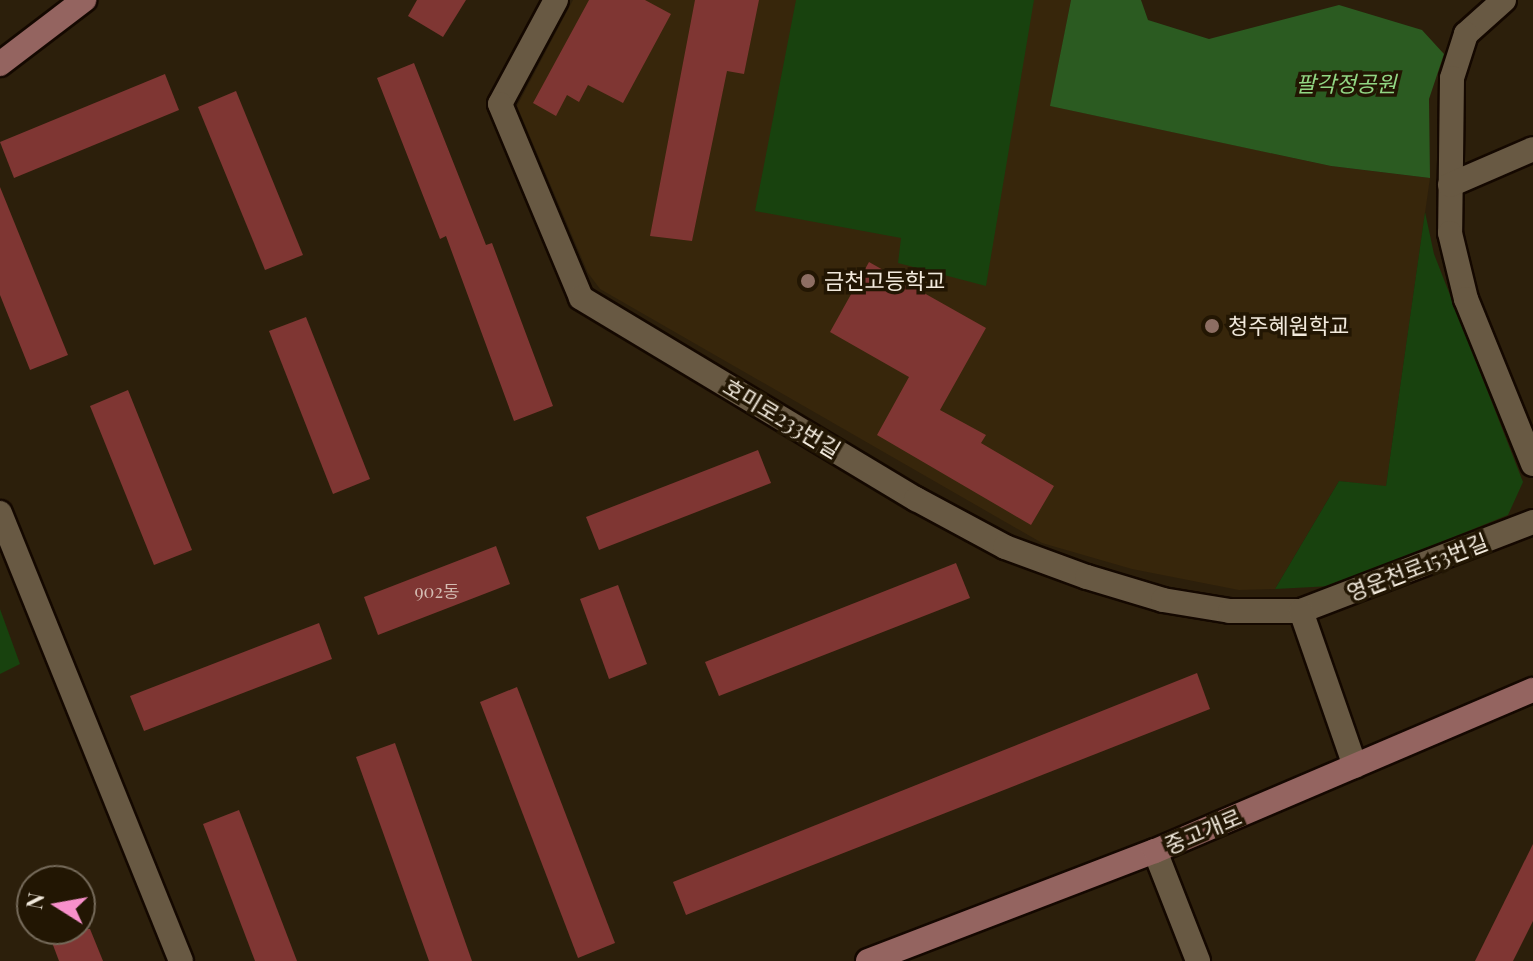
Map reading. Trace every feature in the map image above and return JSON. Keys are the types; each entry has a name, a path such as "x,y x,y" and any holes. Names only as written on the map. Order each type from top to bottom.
{"street":[{"path":"0,64 84,0"},
{"name":"호미로233번길","path":"556,0 500,104 581,298 916,499 1005,547 1163,600 1230,611 1301,611"},
{"path":"1504,0 1466,34 1452,78 1450,233 1466,299 1533,464"},
{"path":"1450,185 1533,149"},
{"path":"0,513 181,961"},
{"name":"영운천로153번길","path":"1301,611 1533,522"},
{"path":"1301,611 1355,766"},
{"name":"중고개로","path":"868,961 1155,851 1533,690"},
{"path":"1155,851 1198,961"}],"shaded area":[{"path":"573,0 1071,0 1051,106 1331,166 1430,178 1386,487 1339,481 1275,589 1239,590 1132,569 1042,543 600,289 588,273 517,106"}],"green space":[{"path":"796,0 1034,0 986,286 898,263 901,238 755,211"},
{"name":"팔각정공원","path":"1071,0 1141,0 1148,20 1209,39 1339,5 1422,30 1444,54 1429,99 1430,178 1331,166 1050,106"},
{"path":"1425,212 1434,254 1523,482 1508,515 1332,586 1275,589 1339,481 1386,486"},
{"path":"0,609 20,664 0,674"}],"building":[{"path":"417,0 466,0 443,37 408,16"},
{"path":"589,0 645,0 671,14 623,103 588,85 579,102 567,95 556,116 533,103"},
{"path":"695,0 759,0 744,74 727,71 692,241 650,236"},
{"path":"414,63 486,245 492,243 553,406 514,421 446,236 440,239 377,78"},
{"path":"165,74 179,110 14,178 0,142"},
{"path":"236,91 303,255 265,270 198,107"},
{"path":"0,187 68,355 30,370 0,295"},
{"path":"869,262 986,328 940,410 986,435 981,443 1054,486 1031,525 877,435 909,377 830,332"},
{"path":"306,317 370,479 333,494 269,331"},
{"path":"128,390 192,550 154,565 90,406"},
{"path":"758,450 771,483 599,550 586,517"},
{"path":"496,546 510,584 378,635 364,597"},
{"path":"956,563 970,598 719,696 705,662"},
{"path":"618,585 647,664 609,679 580,599"},
{"path":"319,623 332,659 144,731 130,696"},
{"path":"1197,673 1210,709 686,915 673,882"},
{"path":"517,687 615,943 578,958 480,702"},
{"path":"395,743 472,961 429,961 356,757"},
{"path":"239,810 297,961 255,961 203,824"},
{"path":"1533,844 1533,921 1513,961 1475,961"},
{"path":"96,944 103,961 59,961 53,945"}],"place":[{"name":"금천고등학교","path":"808,281"},
{"name":"청주혜원학교","path":"1212,326"}]}
